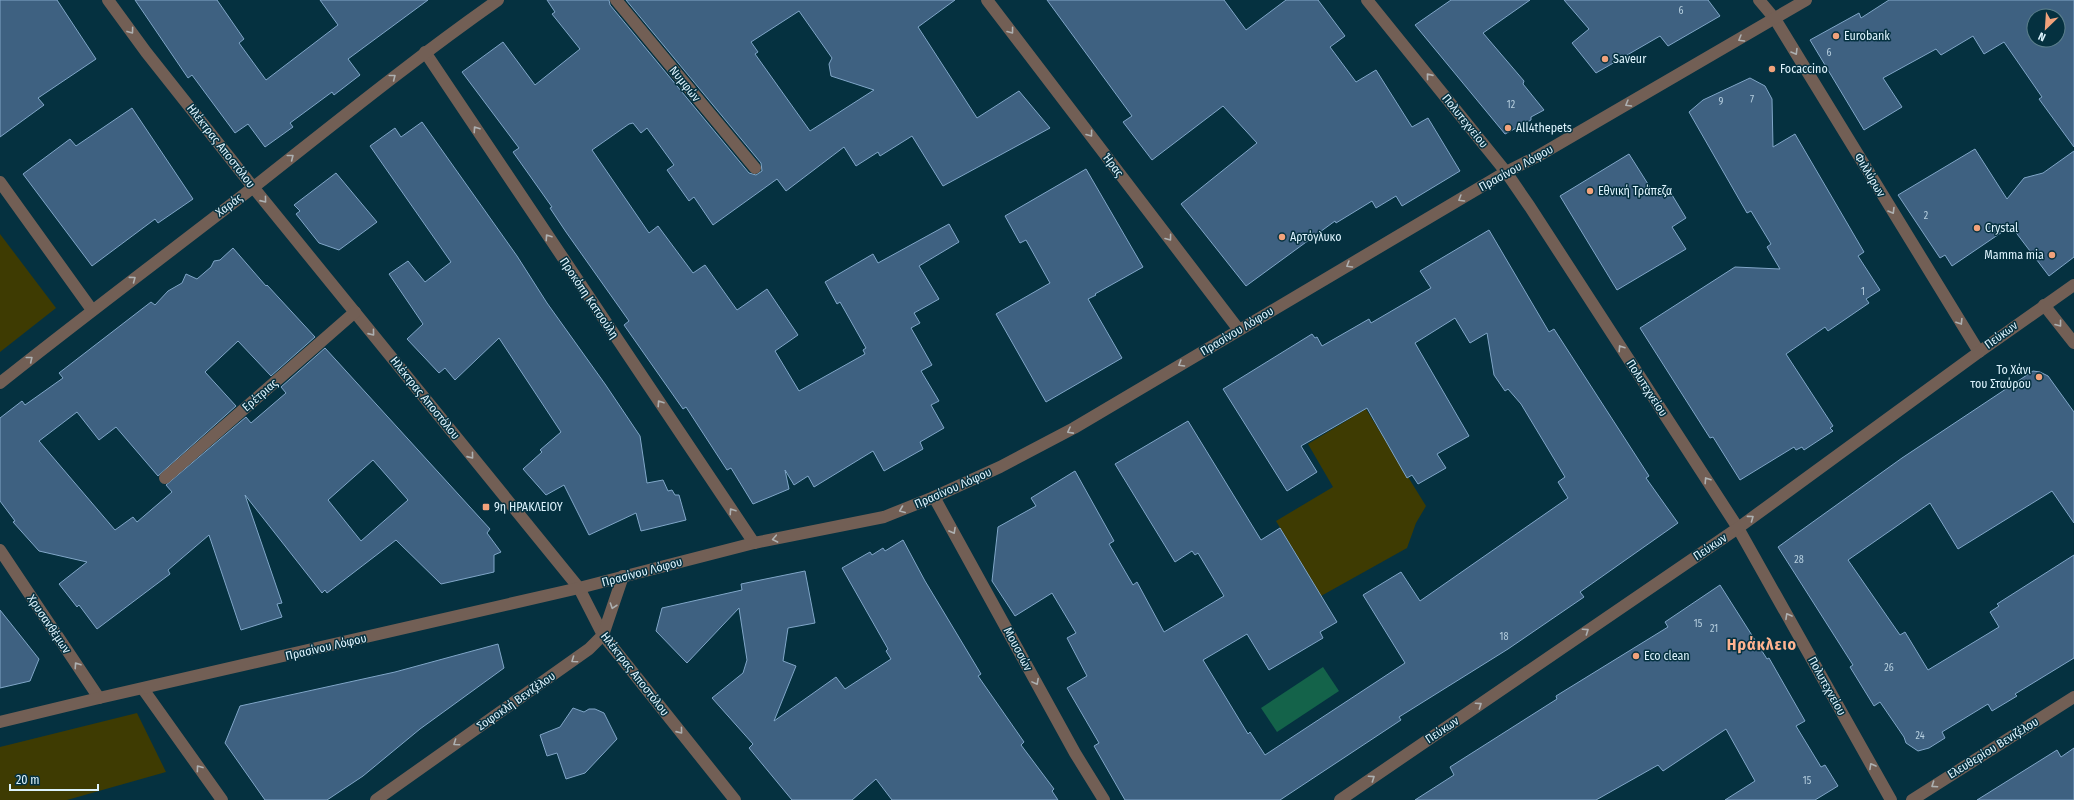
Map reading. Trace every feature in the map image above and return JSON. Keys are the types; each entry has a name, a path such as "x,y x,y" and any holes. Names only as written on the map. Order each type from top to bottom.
{"street":[{"name":"Ηλέκτρας Αποστόλου","path":"108,0 146,52 253,187 579,588 603,635 735,800"},
{"name":"Χαράς","path":"0,383 425,52 498,0"},
{"name":"Νυμφών","path":"616,0 755,168"},
{"name":"Ήρας","path":"987,0 1239,330"},
{"name":"Πολυτεχνείου","path":"1367,0 1506,172 1738,528 1891,800"},
{"name":"Φιλλύρων","path":"1759,0 1775,19 1979,352"},
{"name":"Πρασίνου Λόφου","path":"0,722 579,588 754,543 884,517 934,497 1000,467 1074,428 1506,172 1538,156 1806,0"},
{"name":"Προκόπη Κατσούλη","path":"425,52 754,543"},
{"path":"0,182 92,310"},
{"name":"Πεύκων","path":"1340,800 1738,528 1979,352 2074,285"},
{"path":"2044,305 2074,343"},
{"name":"Ερέτριας","path":"165,478 355,312"},
{"name":"Μουσσών","path":"934,497 1075,753 1104,800"},
{"name":"Χρυσανθέμων","path":"0,550 99,698"},
{"name":"Σοφοκλή Βενιζέλου","path":"376,800 588,649 603,635 623,576"},
{"path":"143,689 222,800"},
{"name":"Ελευθερίου Βενιζέλου","path":"1912,800 2074,697"}],"shaded area":[{"path":"0,234 56,308 0,352"},
{"path":"1366,409 1426,506 1416,523 1407,548 1321,596 1276,521 1333,487 1308,444"},
{"path":"1323,667 1339,691 1277,732 1261,708"},
{"path":"137,713 166,772 67,800 0,800 0,747"}],"building":[{"path":"0,0 57,0 96,59 38,98 44,105 0,137"},
{"path":"135,0 217,0 244,39 239,43 266,80 338,25 320,0 428,0 348,59 360,75 334,95 332,92 290,123 293,127 265,147 248,124 235,133 192,75 188,78"},
{"path":"547,0 609,0 610,5 749,173 756,175 762,171 761,163 626,0 955,0 918,27 977,118 1019,91 1050,128 943,186 912,136 880,156 878,152 856,166 844,147 786,191 777,179 713,225 694,197 689,201 667,170 674,165 647,128 641,133 633,123 629,124 592,150 649,233 658,226 693,273 705,265 737,310 767,289 798,335 775,351 799,391 865,354 863,350 866,348 840,302 837,304 825,282 873,254 878,263 949,224 959,242 919,266 939,299 914,313 920,323 911,328 932,365 921,371 939,401 931,405 944,428 920,442 923,449 884,471 873,451 814,487 808,476 794,485 785,470 789,489 753,504 731,468 727,470 686,407 683,409 624,325 629,321 566,232 550,208 552,207 513,152 519,148 462,72 503,42 535,85 580,49 552,14 555,12","holes":["799,11 832,58 829,64 831,76 874,90 810,131 755,54 758,52 751,42"]},
{"path":"1047,0 1224,0 1246,30 1286,0 1318,0 1345,36 1330,47 1356,82 1376,70 1412,127 1428,118 1460,171 1402,206 1396,196 1376,208 1372,201 1336,223 1335,221 1246,286 1181,204 1257,143 1223,106 1152,160 1123,122 1132,116"},
{"path":"1451,0 1530,0 1483,33 1524,81 1523,84 1544,110 1531,117 1531,120 1505,134 1415,25"},
{"path":"1564,0 1708,0 1720,16 1668,46 1660,36 1596,73 1572,43 1589,29"},
{"path":"1889,0 2074,0 2074,147 2039,99 2042,97 2004,42 1984,54 1973,36 1941,55 1936,49 1883,78 1902,107 1864,130 1810,40 1859,13 1861,18"},
{"path":"1750,78 1765,86 1772,99 1773,147 1795,134 1864,252 1858,256 1880,290 1866,299 1869,303 1828,331 1825,327 1786,354 1833,426 1830,428 1833,431 1804,450 1802,447 1796,450 1794,447 1740,480 1713,437 1710,438 1640,328 1735,267 1780,269 1767,247 1771,244 1751,211 1747,213 1689,112 1703,100"},
{"path":"132,108 193,199 158,223 155,219 92,266 23,174 70,139 76,146"},
{"path":"422,122 517,256 547,303 640,436 647,483 663,480 668,491 672,490 675,495 679,495 686,520 641,531 636,513 589,535 564,485 546,495 523,469 542,452 540,450 561,432 499,338 455,380 445,368 439,373 407,339 423,324 389,274 408,261 425,282 451,262 370,146 395,128 401,137"},
{"path":"1975,149 2007,199 2024,178 2043,173 2074,151 2074,257 2049,276 2011,226 1952,266 1945,255 1940,258 1898,195"},
{"path":"1629,154 1653,192 1666,185 1686,218 1672,227 1686,249 1617,290 1560,196"},
{"path":"1086,169 1143,267 1088,299 1122,358 1046,402 996,314 1050,283 1026,240 1020,243 1005,216"},
{"path":"336,173 377,222 339,250 319,243 296,214 300,211 294,205"},
{"path":"1489,230 1549,332 1554,329 1649,476 1646,478 1678,523 1580,592 1584,597 1508,649 1399,717 1401,720 1280,800 1125,800 1094,746 1099,743 1067,688 1087,676 1067,638 1076,633 1052,593 1015,616 992,581 998,527 1036,506 1031,498 1075,471 1114,541 1109,544 1133,585 1137,582 1164,632 1224,596 1198,553 1195,555 1192,551 1175,562 1115,464 1188,421 1261,540 1280,528 1337,622 1320,632 1323,638 1269,670 1247,634 1203,660 1248,734 1250,732 1265,755 1405,663 1363,595 1401,572 1420,601 1568,498 1558,482 1565,477 1521,404 1508,389 1505,391 1494,375 1487,333 1470,343 1455,318 1415,343 1469,436 1437,454 1446,468 1418,484 1412,475 1407,478 1367,408 1301,446 1317,472 1287,491 1223,389 1312,334 1315,338 1317,337 1322,346 1369,319 1371,323 1431,288 1420,271"},
{"path":"233,248 266,286 267,285 315,337 271,376 238,341 205,372 236,406 158,476 116,427 99,440 77,412 39,441 115,530 133,517 137,522 172,492 166,485 246,417 251,423 286,393 281,387 325,348 490,529 487,533 501,552 494,555 494,572 441,584 396,540 327,593 325,590 322,593 245,495 282,603 277,604 282,617 241,630 209,535 168,570 170,574 97,629 79,605 77,607 59,584 87,562 39,551 13,522 15,521 0,501 0,418 22,401 25,405 63,378 59,373 151,302 155,305 168,291 182,283 186,274 197,279 211,267 214,261 220,260","holes":["373,460 408,500 361,541 328,500"]},
{"path":"2033,371 2040,372 2048,376 2074,412 2074,523 2052,491 1958,549 1930,503 1848,560 1900,635 1905,632 1928,670 1999,627 1990,612 1999,606 1997,604 2074,555 2074,658 2015,694 2017,696 1992,711 1988,704 1942,732 1945,738 1929,748 1918,751 1906,743 1904,737 1880,702 1874,706 1850,667 1853,665 1778,547 1902,458"},
{"path":"903,540 925,581 981,674 978,676 1024,742 1021,745 1054,789 1052,791 1058,800 892,800 876,779 852,800 792,800 749,748 753,744 712,698 743,673 747,660 739,608 687,663 656,631 662,608 742,590 741,584 805,571 815,623 788,628 783,661 796,666 774,721 836,677 845,689 891,659 886,651 888,649 842,568 870,552 872,555 883,548 885,551"},
{"path":"1720,585 1767,659 1769,658 1805,721 1796,726 1821,767 1825,765 1838,786 1815,800 1725,800 1755,781 1726,729 1663,771 1658,765 1596,800 1415,800 1454,775 1450,767 1557,699 1556,696 1668,627 1665,622"},
{"path":"0,610 39,659 30,681 0,688"},
{"path":"498,644 504,668 420,729 363,776 327,800 265,800 225,743 240,706 395,672"},
{"path":"573,708 584,712 589,709 595,709 604,713 617,739 585,773 566,779 557,753 547,756 540,735 560,727"},
{"path":"2074,748 2074,800 1977,800 2057,750 2061,757"}],"place":[{"name":"Eurobank","path":"1836,36"},
{"name":"Saveur","path":"1605,59"},
{"name":"Focaccino","path":"1772,69"},
{"name":"All4thepets","path":"1508,128"},
{"name":"Εθνική Τράπεζα","path":"1590,191"},
{"name":"Crystal","path":"1977,228"},
{"name":"Αρτόγλυκο","path":"1282,237"},
{"name":"Mamma mia","path":"2052,255"},
{"name":"Το Χάνι του Σταύρου","path":"2039,377"},
{"name":"9η ΗΡΑΚΛΕΙΟΥ","path":"486,507"},
{"name":"Eco clean","path":"1636,656"}],"district":[{"name":"Ηράκλειο","path":"1762,644"}]}
